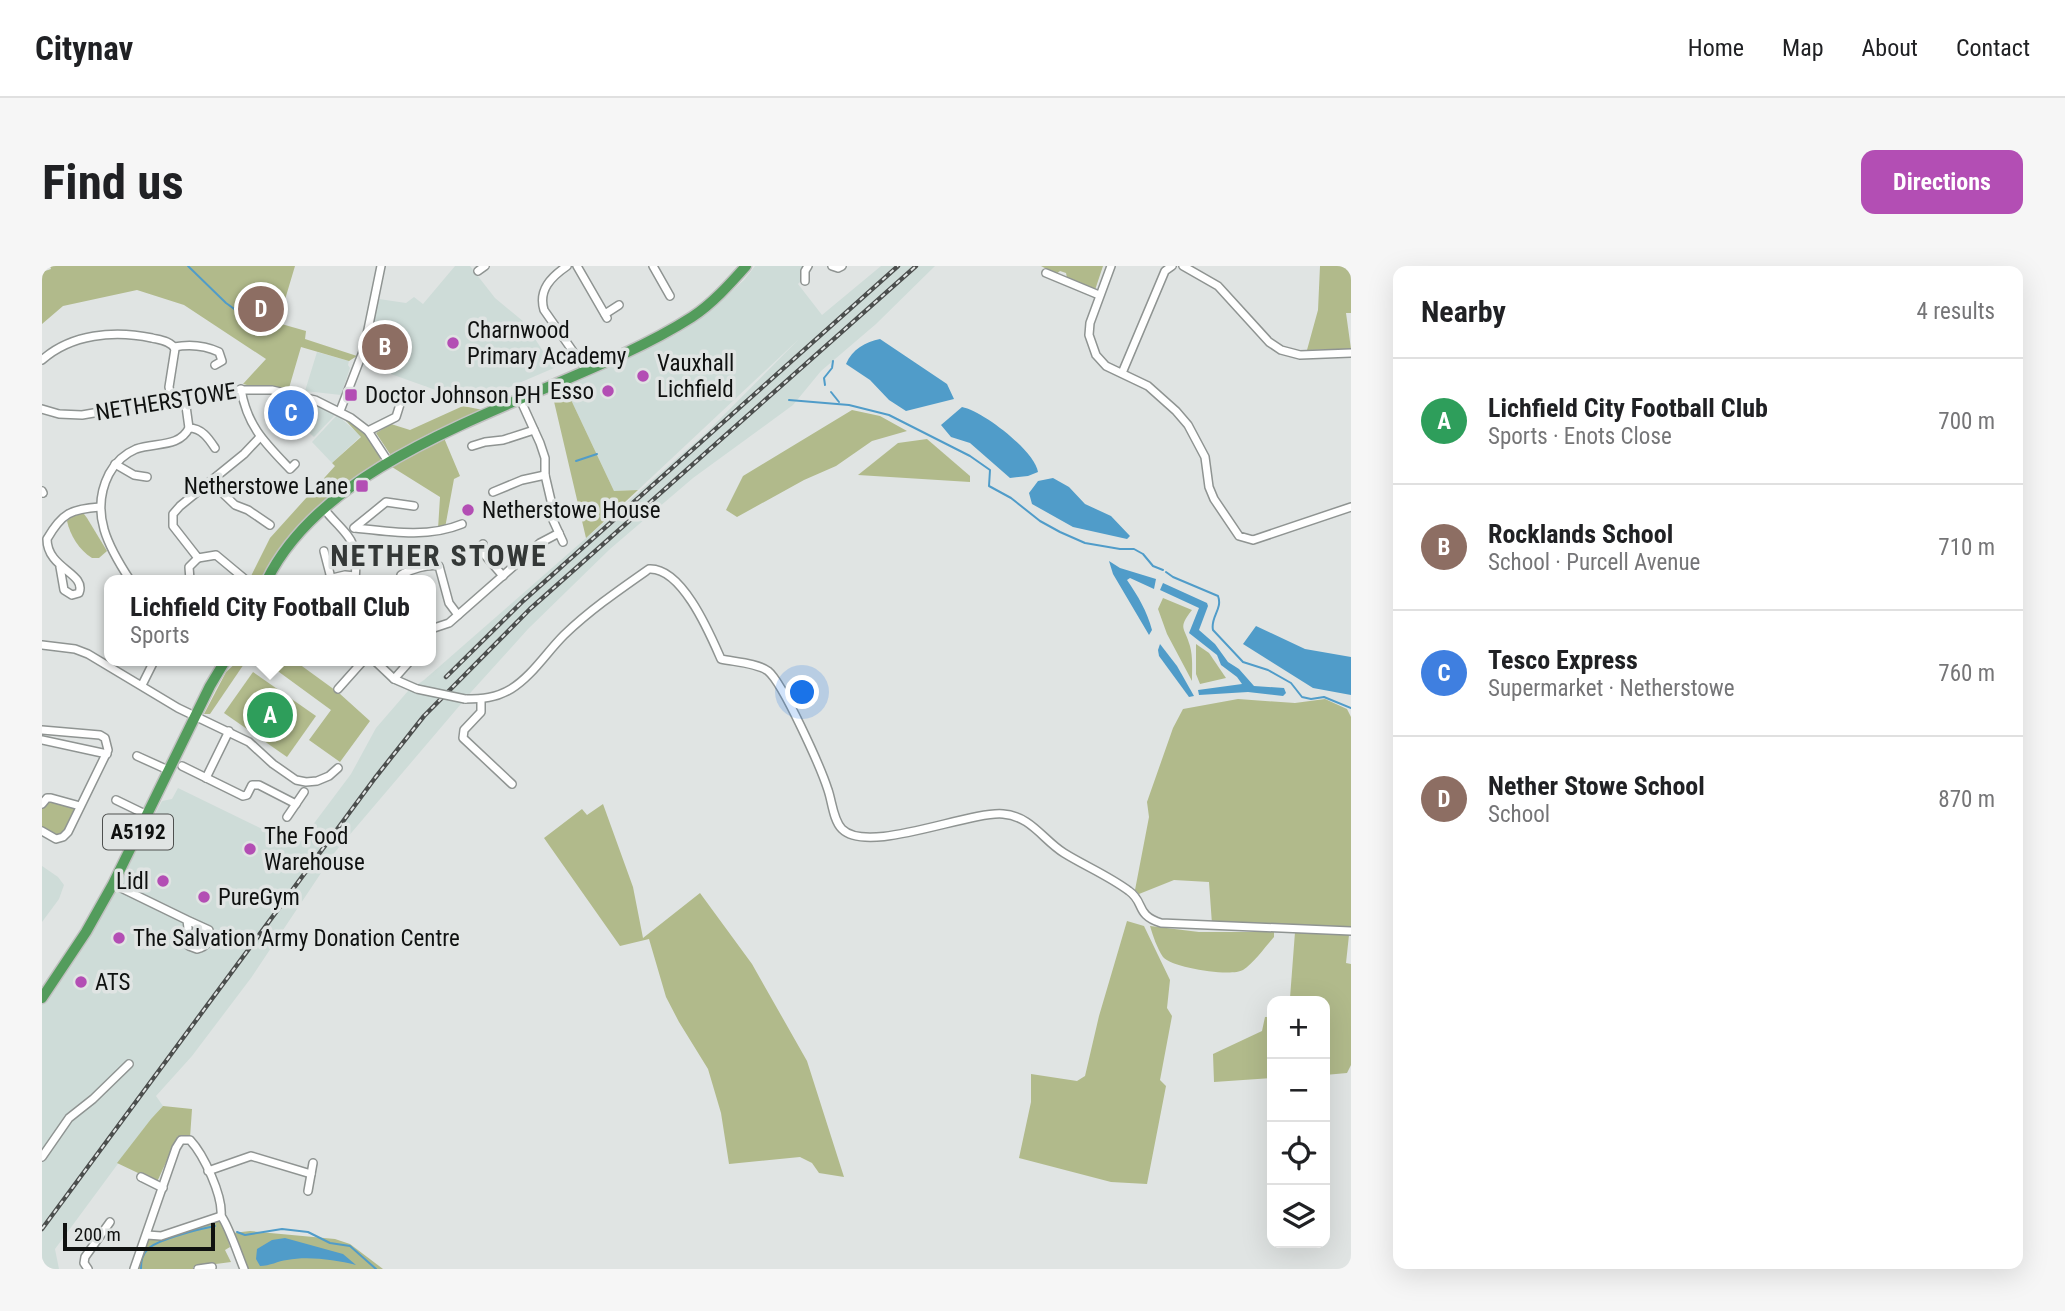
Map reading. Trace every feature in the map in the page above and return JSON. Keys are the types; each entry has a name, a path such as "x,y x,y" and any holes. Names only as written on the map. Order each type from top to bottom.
{"highway":[{"path":"270,575 289,545 324,509 389,463 520,398 648,342 694,316 746,266"},
{"name":"A5192","path":"42,998 86,932 113,884 222,666"}],"street":[{"path":"340,411 363,349 381,266"},
{"path":"567,266 551,280 543,291 541,300 544,310 586,370"},
{"path":"577,266 606,316 619,305"},
{"path":"653,266 666,293"},
{"path":"805,281 808,266"},
{"path":"832,266 842,266"},
{"path":"1111,266 1090,323 1091,345 1100,361 1148,386 1188,425 1205,457 1209,487 1214,499 1239,536 1253,540 1351,507"},
{"path":"1122,373 1165,271 1172,266"},
{"path":"1183,266 1218,286 1269,342 1281,350 1300,355 1351,353"},
{"path":"1046,273 1061,276 1099,295"},
{"path":"42,360 55,348 100,335 142,336 169,343 174,347 191,344 214,349 219,352 222,361 215,365"},
{"path":"172,401 169,387 174,347"},
{"path":"241,389 248,418 260,437 290,470 295,464"},
{"name":"NETHERSTOWE","path":"42,409 58,414 82,415 241,389 272,390 315,400 340,411 368,431 389,463"},
{"path":"520,398 545,458 549,502"},
{"path":"127,575 106,537 100,508 105,484 116,464 128,453 138,448 182,439 189,428 185,399"},
{"path":"368,431 380,423 393,420 403,403"},
{"path":"189,428 198,429 216,448"},
{"path":"472,446 484,437 503,440 534,430"},
{"path":"198,558 173,526 173,514 260,437"},
{"path":"116,464 134,475 147,477"},
{"path":"493,492 522,480 545,475"},
{"path":"211,482 235,505 248,510 270,525"},
{"path":"351,531 387,502 414,506"},
{"path":"60,567 44,543 50,534 72,510 100,508"},
{"path":"324,509 351,531 405,534 449,529 462,524"},
{"path":"552,518 563,542"},
{"path":"351,531 355,550 355,575"},
{"path":"436,627 449,623 540,543 559,533"},
{"path":"483,544 483,553 503,576"},
{"path":"324,551 327,575"},
{"path":"190,575 189,567 198,558 216,555 240,575"},
{"path":"401,575 433,565 439,566 449,603 458,615"},
{"path":"380,666 394,679 418,689 465,699 494,698 524,680 565,634 597,606 649,569 655,569 669,576 697,610 707,625 721,659 767,671 775,680 808,742 828,789 837,820 842,829 852,836 863,838 919,831 981,815 1005,814 1036,827 1060,851 1131,892 1141,911 1149,919 1161,923 1351,932"},
{"path":"42,645 75,649 104,663"},
{"path":"109,666 195,716 249,742 296,780 317,781 338,768"},
{"path":"142,685 152,666"},
{"path":"338,689 359,666"},
{"path":"394,679 406,666"},
{"path":"481,699 481,712 464,730 463,738 512,784"},
{"path":"42,730 100,736 105,738 108,744 107,754 63,837 56,839 42,831"},
{"path":"206,778 229,732"},
{"path":"42,740 107,754"},
{"path":"137,756 168,770"},
{"path":"182,766 243,796 247,795 253,785 259,785 296,804"},
{"path":"287,817 304,792"},
{"path":"42,804 47,798 51,798 80,806"},
{"path":"116,800 147,815"},
{"path":"113,884 187,920"},
{"path":"42,1157 69,1118 128,1070"},
{"path":"134,1269 181,1140 190,1140 208,1171 222,1207 221,1216"},
{"path":"208,1171 251,1156 311,1174"},
{"path":"308,1191 313,1163"},
{"path":"141,1177 163,1188"},
{"path":"147,1235 161,1236 221,1216"},
{"path":"221,1216 227,1222 244,1269"},
{"path":"88,1269 85,1257 110,1222"}],"shaded area":[{"name":"Charnwood Primary Academy","path":"455,266 470,266 495,298 524,322 554,368 472,403 363,364 379,299 406,303 414,297 423,304"},
{"path":"755,266 806,266 798,284 822,315 881,266 935,266 876,324 821,371 793,405 693,478 610,549 528,629 472,691 335,852 251,978 192,1056 156,1096 163,1106 55,1249 59,1269 42,1269 42,1004 100,918 162,801 172,799 178,788 297,846 351,774 376,728 408,691 424,680 706,433 799,339 638,490 614,491 565,387 679,333 712,309 744,280"},
{"path":"317,352 349,361 350,368 341,395 305,391"},
{"path":"314,403 336,414 314,437 296,421"},
{"path":"337,415 361,436 332,463 312,442"},
{"path":"42,866 58,877 64,885 59,899 42,922"}],"green space":[{"path":"50,266 295,266 278,323 306,331 305,339 357,356 349,361 301,347 289,388 243,384 266,359 184,305 137,290 63,306 42,324 42,272 51,269"},
{"path":"1041,266 1103,266 1095,290 1067,278 1066,273 1060,271 1056,274"},
{"path":"1320,266 1351,266 1351,313 1346,313 1351,349 1307,350 1318,310"},
{"path":"565,387 614,491 638,490 586,538 552,393"},
{"path":"463,406 483,410 395,454 390,454 376,433 391,424 410,430"},
{"path":"852,410 880,416 907,431 872,441 836,466 804,480 737,517 726,510 743,476"},
{"path":"346,421 370,438 381,454 380,463 314,514 286,543 265,575 252,575 270,538 335,466 332,463 361,437"},
{"path":"444,438 460,476 454,479 445,528 438,529 440,497 392,467"},
{"path":"927,439 970,476 970,482 858,475 898,443"},
{"path":"75,514 84,514 107,551 99,558 87,555 73,537 67,521"},
{"path":"1163,598 1192,610 1183,625 1191,650 1192,681 1167,634 1158,609"},
{"path":"1196,644 1209,653 1226,678 1200,684 1196,674"},
{"path":"233,666 243,666 210,714 204,714 226,672"},
{"path":"271,666 302,666 339,693 370,721 340,762 309,740 331,710"},
{"path":"253,672 316,716 287,757 224,713"},
{"path":"1238,699 1295,703 1325,699 1347,709 1351,717 1351,929 1212,924 1209,882 1174,880 1139,894 1135,890 1149,817 1147,802 1173,728 1183,709"},
{"path":"47,801 73,806 76,810 66,831 57,837 42,828 42,808"},
{"path":"603,804 633,887 643,938 700,893 752,964 807,1061 844,1177 819,1173 812,1163 800,1157 729,1164 721,1113 708,1069 666,997 649,939 620,946 544,838 582,809 587,815"},
{"path":"1127,921 1144,926 1170,980 1167,1008 1172,1016 1160,1080 1166,1086 1147,1184 1111,1182 1019,1158 1031,1102 1031,1074 1077,1081 1085,1076 1099,1016"},
{"path":"1150,926 1199,932 1274,932 1274,937 1243,970 1215,972 1178,965 1163,957"},
{"path":"1295,932 1349,935 1346,963 1351,964 1351,1065 1347,1073 1330,1075 1330,996 1290,996"},
{"path":"1267,1017 1267,1078 1214,1082 1213,1054 1262,1031"},
{"path":"163,1106 192,1109 190,1138 178,1136 157,1182 117,1163"},
{"path":"215,1219 223,1224 230,1247 225,1250 231,1262 193,1269 137,1269 148,1240 162,1240"},
{"path":"250,1231 335,1239 350,1244 383,1269 247,1269 233,1233"}],"water":[{"path":"880,339 947,384 954,399 906,411 889,400 870,380 846,364 860,347"},
{"path":"962,407 982,416 1007,433 1028,454 1038,472 1010,478 970,443 951,437 941,425"},
{"path":"1053,478 1069,487 1085,504 1111,516 1130,536 1127,539 1073,527 1032,504 1029,493 1038,481"},
{"path":"1109,561 1120,568 1156,579 1154,589 1130,578 1127,580 1148,616 1152,630 1149,635 1113,574"},
{"path":"1163,583 1207,603 1199,630 1254,686 1284,688 1286,693 1283,696 1248,692 1199,695 1198,690 1242,684 1221,665 1217,655 1189,633 1199,608 1160,590"},
{"path":"1256,626 1305,649 1351,657 1351,695 1313,688 1243,644"},
{"path":"1160,644 1177,666 1194,696 1189,697 1159,656"},
{"path":"285,1238 343,1254 356,1265 304,1258 260,1266 256,1259 257,1249 272,1240"}],"waterway":[{"path":"188,266 226,303 259,327"},
{"path":"825,385 824,378 832,368 833,361"},
{"path":"831,392 839,402"},
{"path":"789,400 849,405 889,415 970,456 990,470 989,486 1011,498 1040,521 1085,543 1134,549 1143,554 1153,566 1163,570"},
{"path":"576,461 597,454"},
{"path":"1166,572 1218,596 1219,605 1213,621 1213,630 1243,662 1268,670 1291,683 1302,697 1324,697 1351,708"},
{"path":"141,1269 143,1255 154,1245 215,1226"},
{"path":"237,1232 245,1235 282,1229 308,1232 330,1243 350,1246 376,1269"}],"railway":[{"path":"446,677 523,601 898,266"},
{"path":"42,1229 375,778 424,716 530,609 916,266"}],"place":[{"name":"Nether Stowe School","path":"261,309"},
{"name":"Charnwood Primary Academy","path":"453,343"},
{"name":"Rocklands School","path":"385,347"},
{"name":"Vauxhall Lichfield","path":"643,376"},
{"name":"Esso","path":"608,391"},
{"name":"Doctor Johnson PH","path":"351,395"},
{"name":"Tesco Express","path":"291,413"},
{"name":"Netherstowe Lane","path":"362,486"},
{"name":"Netherstowe House","path":"468,510"},
{"name":"Lichfield City Football Club","path":"270,715"},
{"name":"The Food Warehouse","path":"250,849"},
{"name":"Lidl","path":"163,881"},
{"name":"PureGym","path":"204,897"},
{"name":"The Salvation Army Donation Centre","path":"119,938"},
{"name":"ATS","path":"81,982"}],"district":[{"name":"NETHER STOWE","path":"439,555"}]}
